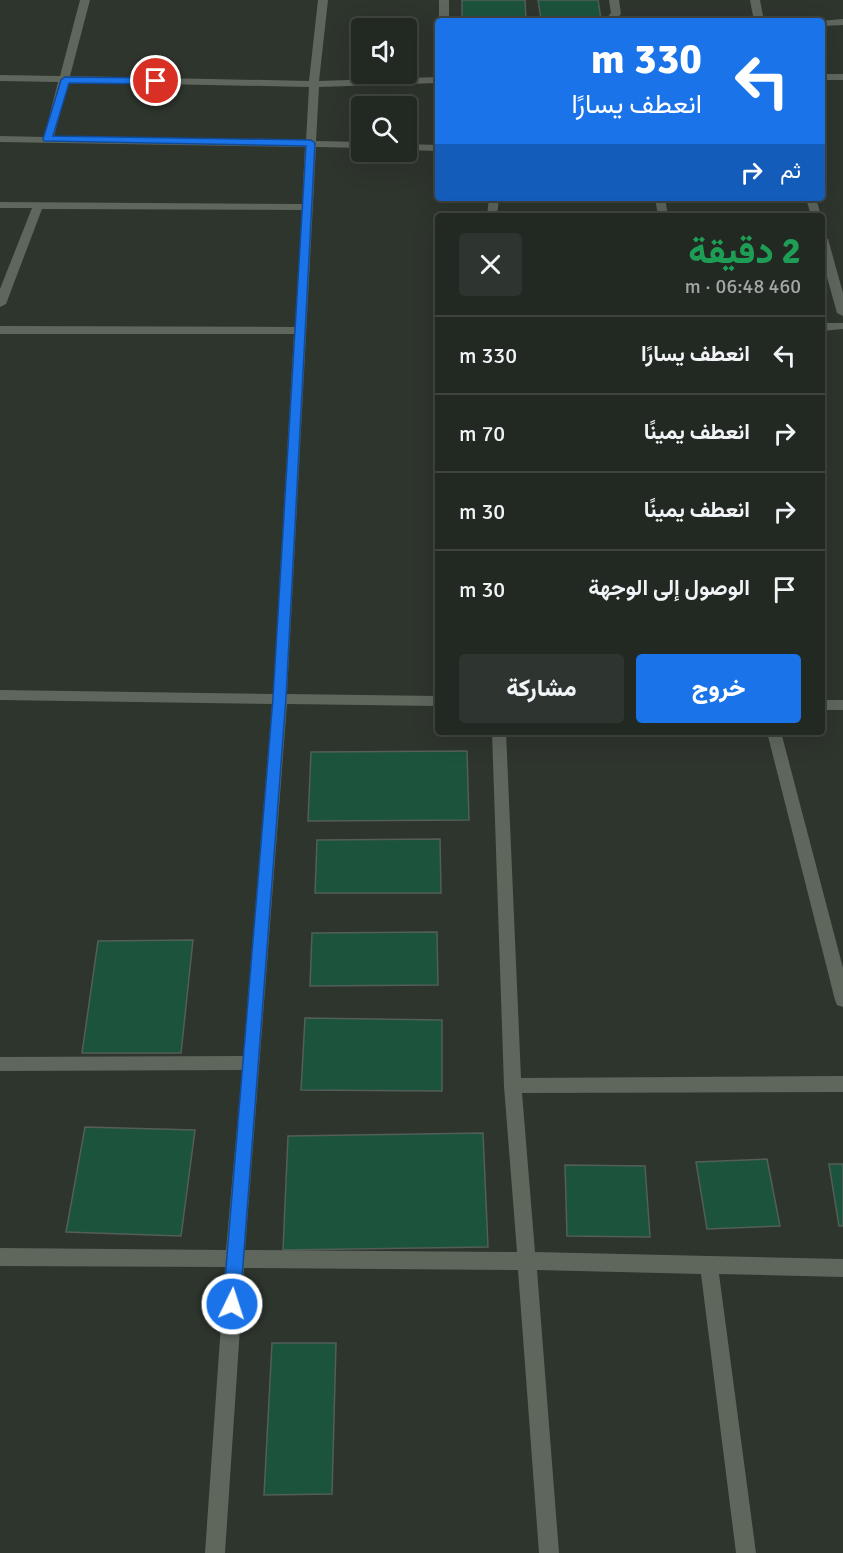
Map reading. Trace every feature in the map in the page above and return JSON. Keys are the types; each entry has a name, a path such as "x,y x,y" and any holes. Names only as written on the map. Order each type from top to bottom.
{"street":[{"path":"48,139 85,0"},
{"path":"216,1553 234,1258 280,698 314,84 323,0"},
{"path":"444,0 444,18"},
{"path":"612,18 616,14 614,0"},
{"path":"754,0 758,18"},
{"path":"825,23 843,22"},
{"path":"825,77 843,76"},
{"path":"0,78 314,84 435,80"},
{"path":"0,139 351,145"},
{"path":"417,147 435,148"},
{"path":"0,205 308,207"},
{"path":"0,304 38,206"},
{"path":"825,250 843,313"},
{"path":"825,327 843,326"},
{"path":"0,330 302,331"},
{"path":"0,695 435,701"},
{"path":"825,705 843,705"},
{"path":"499,735 513,1086 549,1553"},
{"path":"775,735 843,1000"},
{"path":"0,1064 249,1063"},
{"path":"513,1086 843,1084"},
{"path":"0,1257 527,1261 843,1268"},
{"path":"709,1265 746,1553"}],"building":[{"path":"462,0 525,0 526,18 462,18"},
{"path":"538,0 598,0 601,18 541,18"},
{"path":"467,751 469,820 308,821 311,752"},
{"path":"440,839 441,893 315,893 317,840"},
{"path":"437,932 438,985 310,986 312,933"},
{"path":"193,940 181,1053 82,1053 98,941"},
{"path":"305,1018 442,1020 442,1091 301,1090"},
{"path":"85,1127 195,1130 181,1236 66,1232"},
{"path":"483,1133 488,1247 283,1250 288,1136"},
{"path":"767,1159 780,1226 707,1229 696,1162"},
{"path":"829,1164 843,1164 843,1226 839,1226"},
{"path":"565,1165 645,1166 650,1237 567,1236"},
{"path":"272,1343 336,1343 332,1494 264,1495"}],"route":[{"path":"156,81 65,80 48,139 311,143 280,698 249,1063 232,1304"}]}
